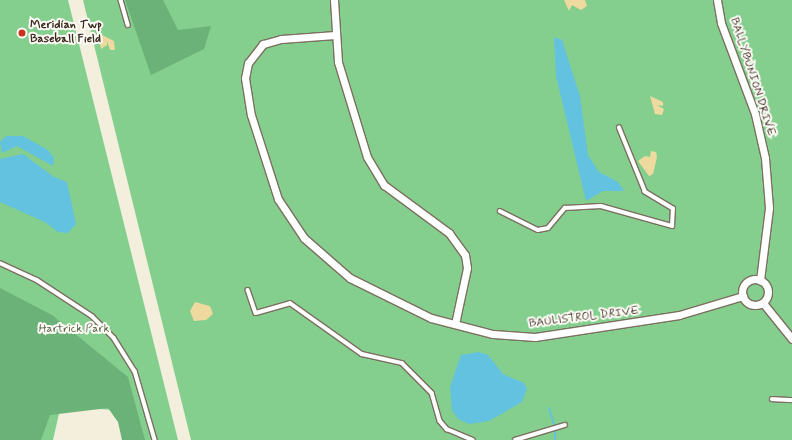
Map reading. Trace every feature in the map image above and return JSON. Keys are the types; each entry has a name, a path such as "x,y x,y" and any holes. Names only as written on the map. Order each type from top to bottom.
{"street":[{"path":"334,0 335,35 344,87 371,162 384,185 449,233 465,256 467,268 455,324"},
{"name":"BALLYBUNION DRIVE","path":"717,0 721,23 755,114 765,158 769,208 760,280"},
{"name":"BAULISTROL DRIVE","path":"335,35 281,38 262,44 248,63 245,78 251,115 278,198 304,238 332,266 405,308 493,334 535,337 679,316 743,296"},
{"path":"760,280 768,292 762,303 751,304 743,296 746,284 760,280"},
{"path":"762,303 792,339"}],"lane":[{"path":"121,0 128,26"},
{"path":"500,211 538,230 548,228 565,208 601,206 672,226 673,209 645,192 619,128"},
{"path":"0,263 43,284 92,316 114,338 135,371 156,440"},
{"path":"248,290 256,313 290,303 362,354 402,363 432,393 440,421 447,429 473,440"},
{"path":"772,399 792,400"},
{"path":"515,440 565,425"}],"green space":[{"name":"Hartrick Park","path":"0,0 68,0 178,440 130,440 122,411 61,405 53,440 0,440"},
{"path":"83,0 792,0 792,440 191,440"},
{"path":"125,0 163,0 178,30 211,26 204,49 151,75"},
{"path":"0,288 52,315 128,377 145,440 122,440 118,422 108,408 50,415 41,440 0,440"}],"sand":[{"path":"564,0 585,0 587,6 581,10 572,5 569,11"},
{"path":"98,33 114,41 115,50 110,50 107,41 107,45 101,49"},
{"path":"650,96 663,102 663,106 657,105 664,109 662,115 655,114"},
{"path":"651,151 656,152 657,157 653,174 649,176 638,161 645,156 650,157"},
{"path":"195,302 210,306 213,314 206,320 194,321 190,311"}],"water":[{"path":"554,37 562,40 580,96 588,155 599,172 618,182 624,191 603,191 586,201 556,76"},
{"path":"6,136 23,136 48,150 54,158 53,166 17,146 2,153 0,142"},
{"path":"23,154 54,177 67,182 76,224 68,233 58,232 45,222 0,202 0,159"},
{"path":"479,352 488,355 503,374 524,383 527,389 522,402 489,421 469,424 458,419 452,410 450,387 461,355"}],"waterway":[{"path":"549,408 554,424"},
{"path":"555,429 555,440"}],"place":[{"name":"Meridian Twp Baseball Field","path":"22,33"}]}
